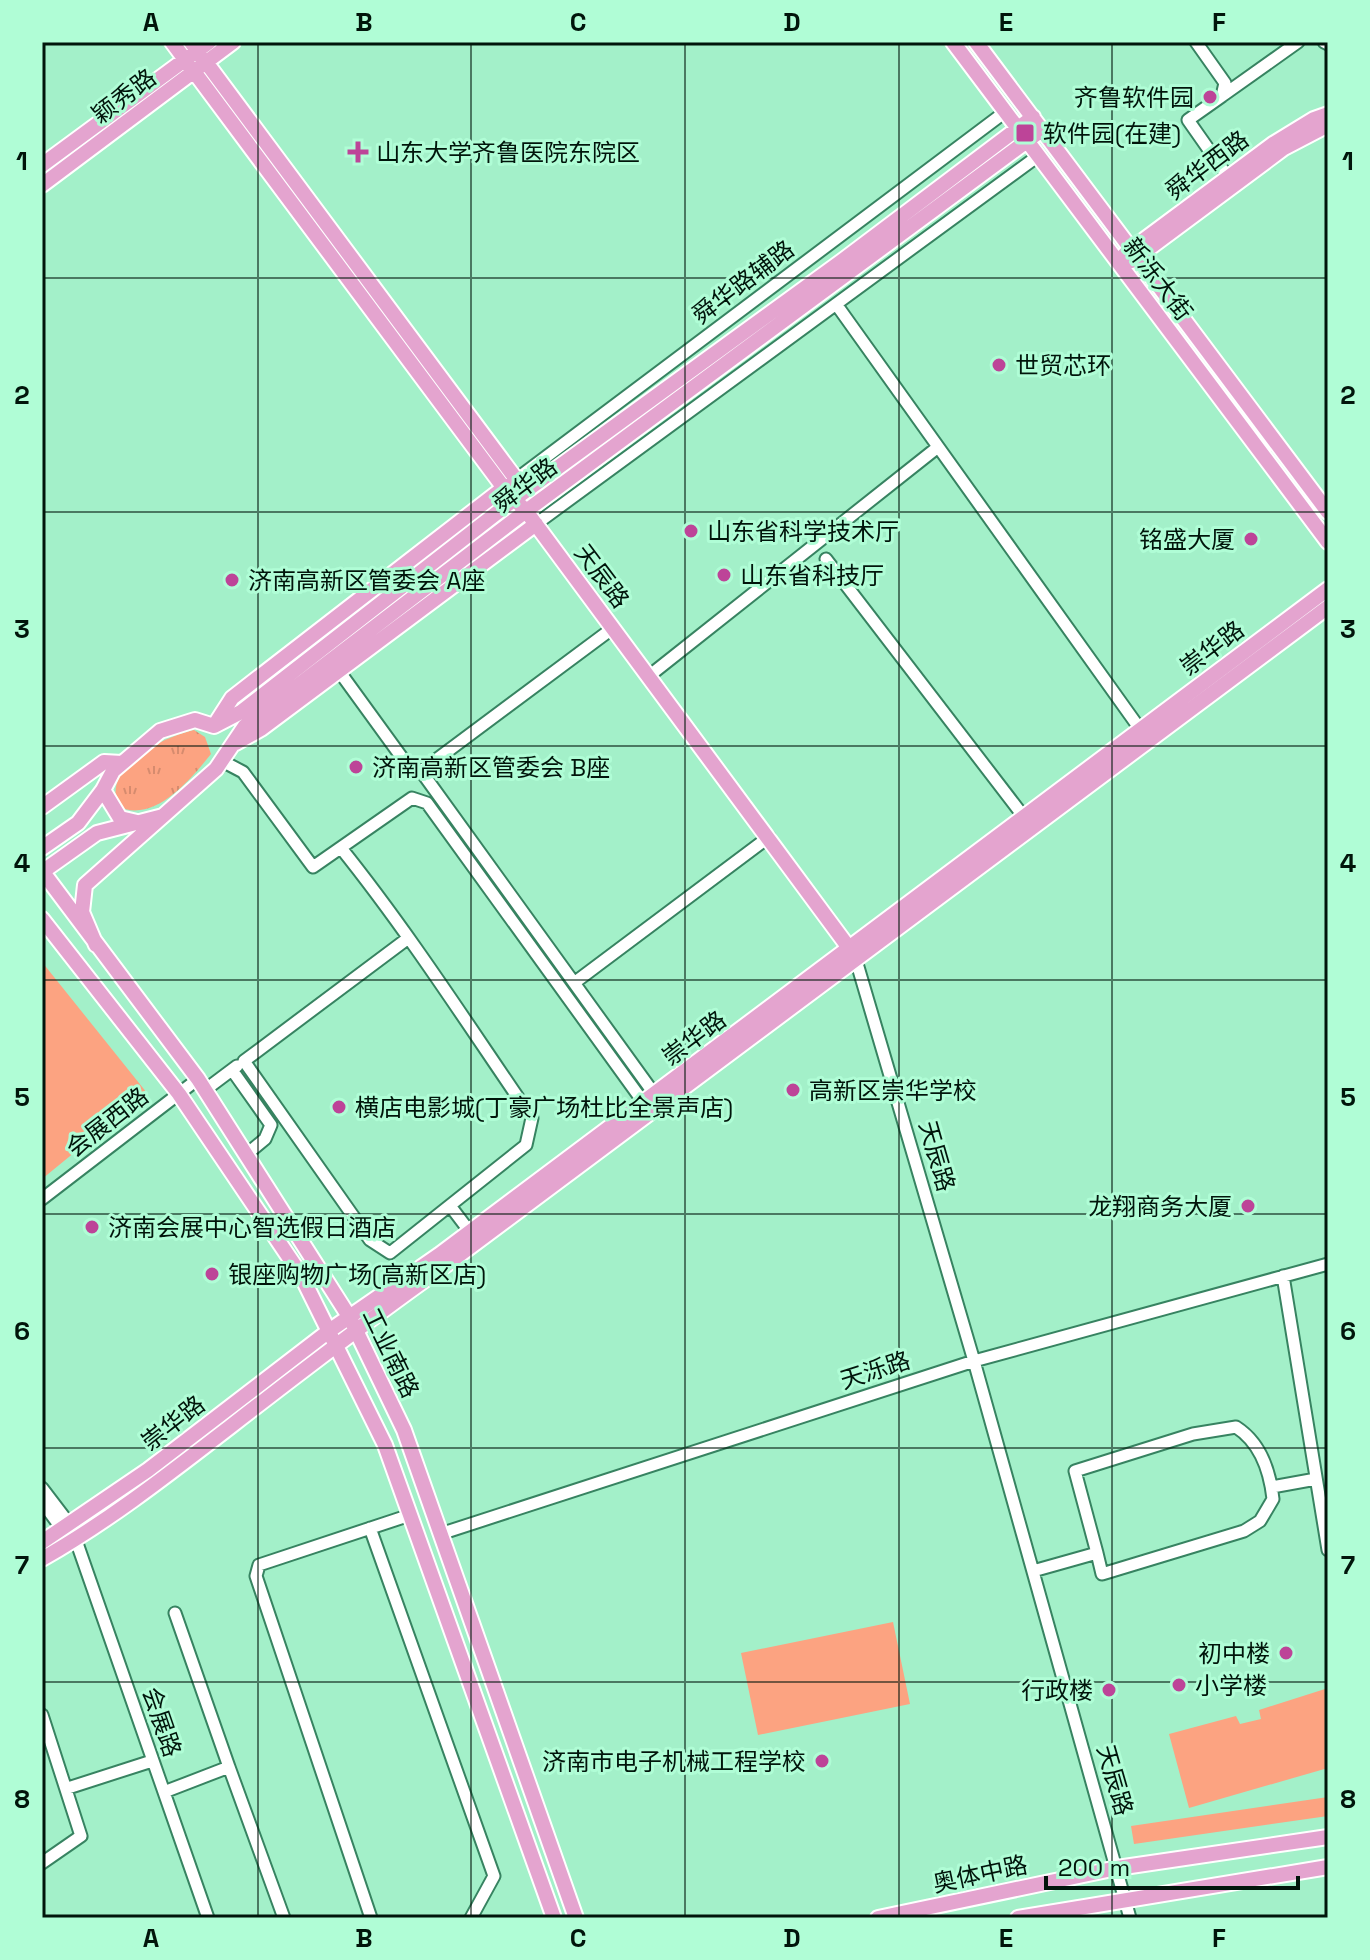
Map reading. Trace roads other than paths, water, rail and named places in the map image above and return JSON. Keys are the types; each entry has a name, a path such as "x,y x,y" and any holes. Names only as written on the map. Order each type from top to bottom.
{"main road":[{"name":"天辰路","path":"172,42 197,54 526,511 854,954"},
{"name":"颖秀路","path":"42,165 197,54 233,42"},
{"name":"新泺大街","path":"953,42 1328,542"},
{"name":"新泺大街","path":"976,42 1328,512"},
{"name":"颖秀路","path":"42,185 197,54"},
{"name":"舜华西路","path":"1120,264 1273,144 1328,114"},
{"name":"舜华路","path":"96,945 82,912 85,885 167,815 226,754 245,726 1038,123"},
{"name":"舜华西路","path":"1134,253 1284,148 1328,125"},
{"name":"舜华路","path":"214,726 241,712 511,488 1022,135"},
{"path":"42,848 78,823 113,771 160,731 195,720 214,726 226,754 536,524"},
{"name":"崇华路","path":"352,1324 649,1099 854,954 1024,817 1328,589"},
{"name":"崇华路","path":"42,1559 69,1532 1328,607"},
{"path":"42,807 104,762 122,763"},
{"path":"103,790 120,818 137,822"},
{"path":"42,871 97,833 167,815"},
{"name":"工业南路","path":"42,871 202,1084 352,1324 404,1430 576,1918"},
{"name":"工业南路","path":"42,919 179,1094 301,1275 385,1445 554,1918"},
{"name":"崇华路","path":"42,1542 69,1532"},
{"name":"奥体中路","path":"878,1918 1117,1868 1328,1837"},
{"path":"1018,1918 1328,1867"}],"street":[{"path":"1196,42 1225,83 1222,96"},
{"path":"1228,177 1188,120 1298,42"},
{"name":"舜华路辅路","path":"511,488 1005,112"},
{"path":"536,524 1038,156"},
{"path":"836,304 1140,729"},
{"path":"649,676 938,447"},
{"path":"826,559 1024,817"},
{"path":"421,771 613,628"},
{"path":"339,671 408,766 421,771 574,983 649,1099"},
{"path":"226,754 243,772 313,867 412,798 427,803 649,1099"},
{"path":"574,983 769,837"},
{"path":"244,1061 370,1240 390,1253 526,1145 532,1118 341,848"},
{"name":"会展西路","path":"42,1199 179,1094 232,1070 407,939"},
{"name":"天辰路","path":"854,954 974,1361 1130,1918"},
{"path":"232,1070 271,1125 265,1139 247,1154"},
{"path":"451,1207 470,1232"},
{"name":"天泺路","path":"440,1534 974,1361 1328,1264"},
{"path":"1283,1276 1328,1550"},
{"path":"1236,1427 1246,1434 1266,1463 1273,1499 1260,1521 1244,1531 1102,1574 1097,1553 1075,1471 1193,1434 1236,1427"},
{"path":"1272,1487 1316,1479"},
{"name":"会展路","path":"42,1488 69,1532 208,1918"},
{"name":"会展路","path":"42,1502 69,1532"},
{"path":"371,1918 256,1576 259,1565 410,1515"},
{"path":"370,1528 494,1876 471,1918"},
{"path":"1033,1571 1097,1553"},
{"path":"175,1613 284,1918"},
{"path":"42,1715 81,1836 42,1863"},
{"path":"68,1788 152,1761"},
{"path":"164,1792 229,1767"}],"place":[{"name":"齐鲁软件园","path":"1210,97"},
{"name":"软件园(在建)","path":"1025,133"},
{"name":"山东大学齐鲁医院东院区","path":"358,152"},
{"name":"世贸芯环","path":"999,365"},
{"name":"山东省科学技术厅","path":"691,531"},
{"name":"铭盛大厦","path":"1251,539"},
{"name":"山东省科技厅","path":"724,575"},
{"name":"济南高新区管委会 A座","path":"232,580"},
{"name":"济南高新区管委会 B座","path":"356,767"},
{"name":"高新区崇华学校","path":"793,1090"},
{"name":"横店电影城(丁豪广场杜比全景声店)","path":"339,1107"},
{"name":"龙翔商务大厦","path":"1248,1206"},
{"name":"济南会展中心智选假日酒店","path":"92,1227"},
{"name":"银座购物广场(高新区店)","path":"212,1274"},
{"name":"初中楼","path":"1286,1653"},
{"name":"小学楼","path":"1179,1685"},
{"name":"行政楼","path":"1109,1690"},
{"name":"济南市电子机械工程学校","path":"822,1761"}]}
